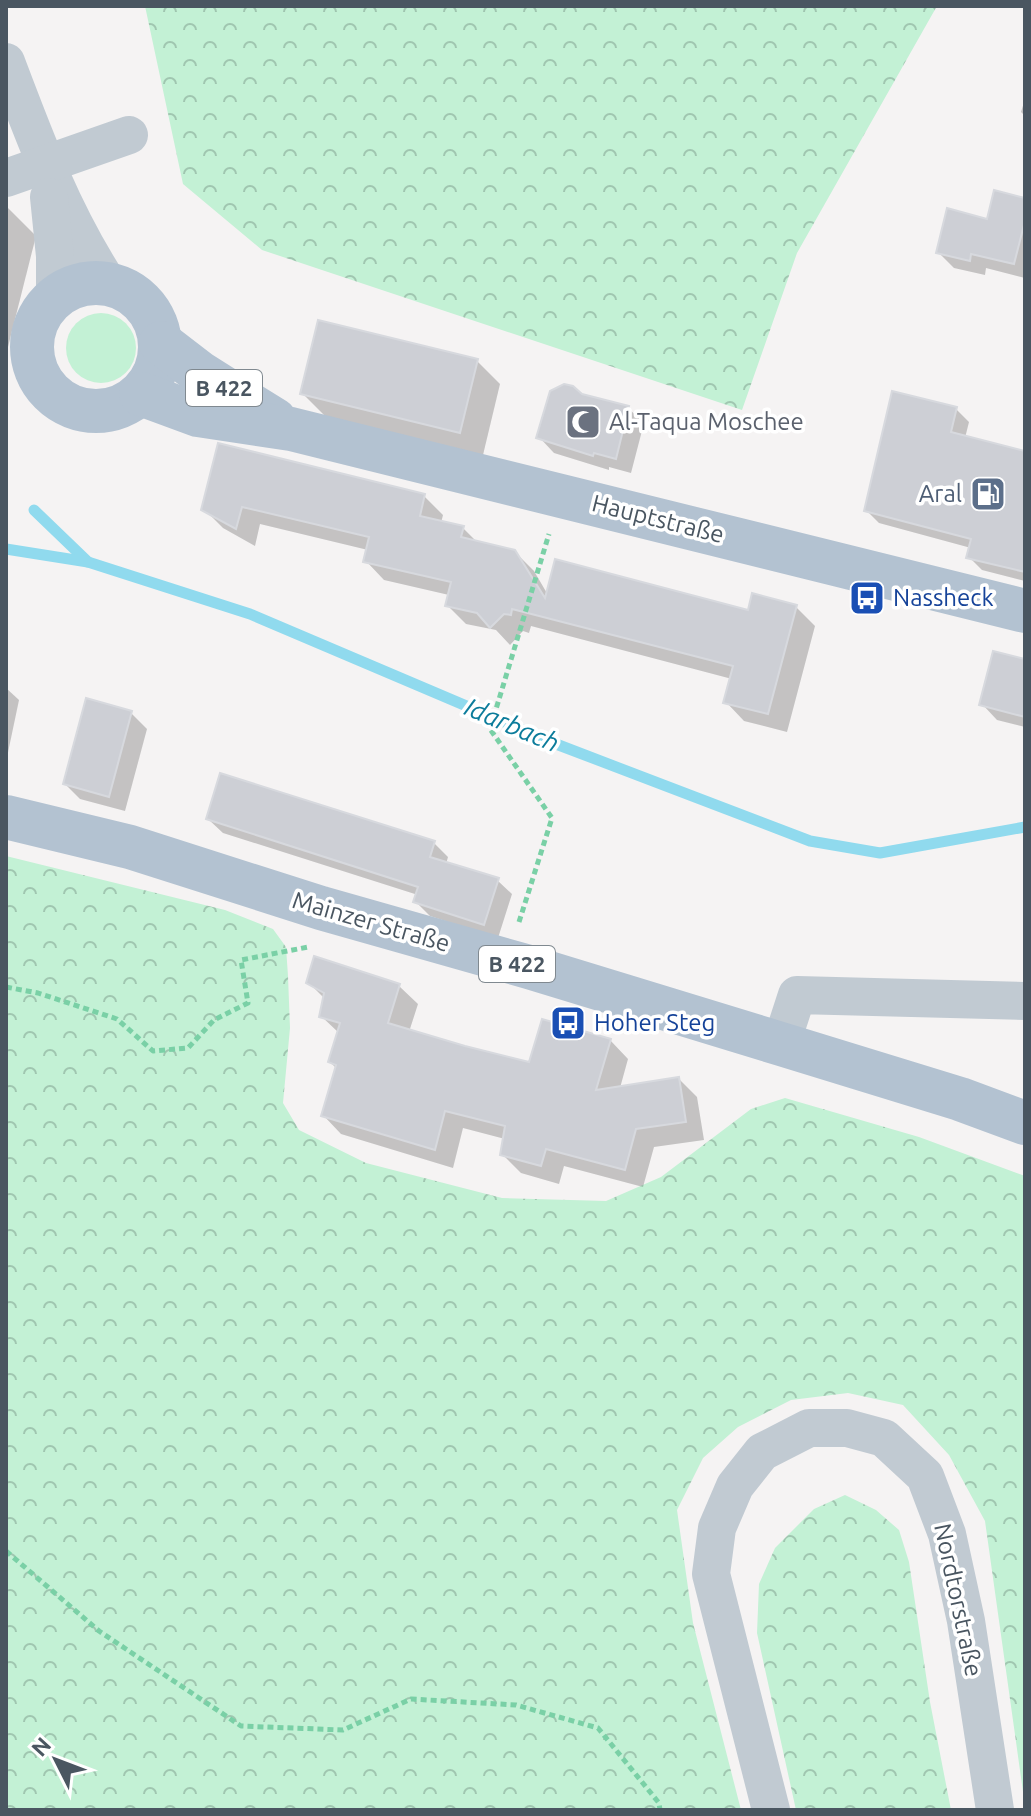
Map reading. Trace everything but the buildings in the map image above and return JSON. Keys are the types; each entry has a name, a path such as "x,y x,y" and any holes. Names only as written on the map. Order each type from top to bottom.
{"main road":[{"path":"141,394 113,409 90,411 68,405 25,382 33,359 32,323 76,285 108,283 128,291 145,304 156,322 161,343"},
{"name":"B 422","path":"141,394 154,376 161,343"},
{"name":"Hauptstraße","path":"161,343 200,373 291,429"},
{"name":"Hauptstraße","path":"141,394 198,415 291,429 1025,611"},
{"name":"Mainzer Straße","path":"6,817 130,847 321,908 507,961 960,1099 1025,1123"}],"street":[{"path":"6,62 45,166 84,247 108,283"},
{"path":"6,178 129,135"},
{"path":"32,323 55,256 45,166"},
{"path":"781,1044 797,995 1025,1001"},
{"name":"Nordtorstraße","path":"771,1810 711,1574 717,1528 735,1486 762,1452 809,1428 847,1428 884,1438 925,1476 947,1534 966,1621 995,1810"}],"path":[{"path":"507,961 552,818 490,729 561,494"},
{"path":"6,987 38,993 117,1019 153,1051 188,1048 214,1020 248,1003 241,960 310,947 321,908"},
{"path":"6,1551 99,1631 241,1726 343,1730 411,1699 516,1705 598,1728 659,1803 660,1810"}],"green space":[{"path":"145,6 937,6 797,253 742,410 262,250 183,184"},
{"path":"108,313 130,328 136,348 134,362 126,373 115,381 94,383 76,373 68,362 66,341 76,323 87,315"},
{"path":"6,856 225,910 273,929 286,947 288,976 290,1028 283,1103 299,1130 366,1163 502,1198 606,1201 661,1177 751,1109 785,1098 919,1137 1025,1176 1025,1806 985,1521 949,1455 903,1405 848,1393 791,1400 738,1427 703,1458 677,1510 693,1623 741,1810 6,1810"},
{"path":"845,1495 876,1510 899,1530 909,1562 930,1702 951,1810 796,1810 757,1633 759,1584 775,1548 814,1509"}],"waterway":[{"path":"34,510 88,562"},
{"name":"Idarbach","path":"6,549 88,562 250,614 556,744 810,841 880,853 1025,827"}],"place":[{"name":"Al-Taqua Moschee","path":"583,422"},
{"name":"Aral","path":"988,494"},
{"name":"Nassheck","path":"867,598"},
{"name":"Hoher Steg","path":"568,1023"}]}
